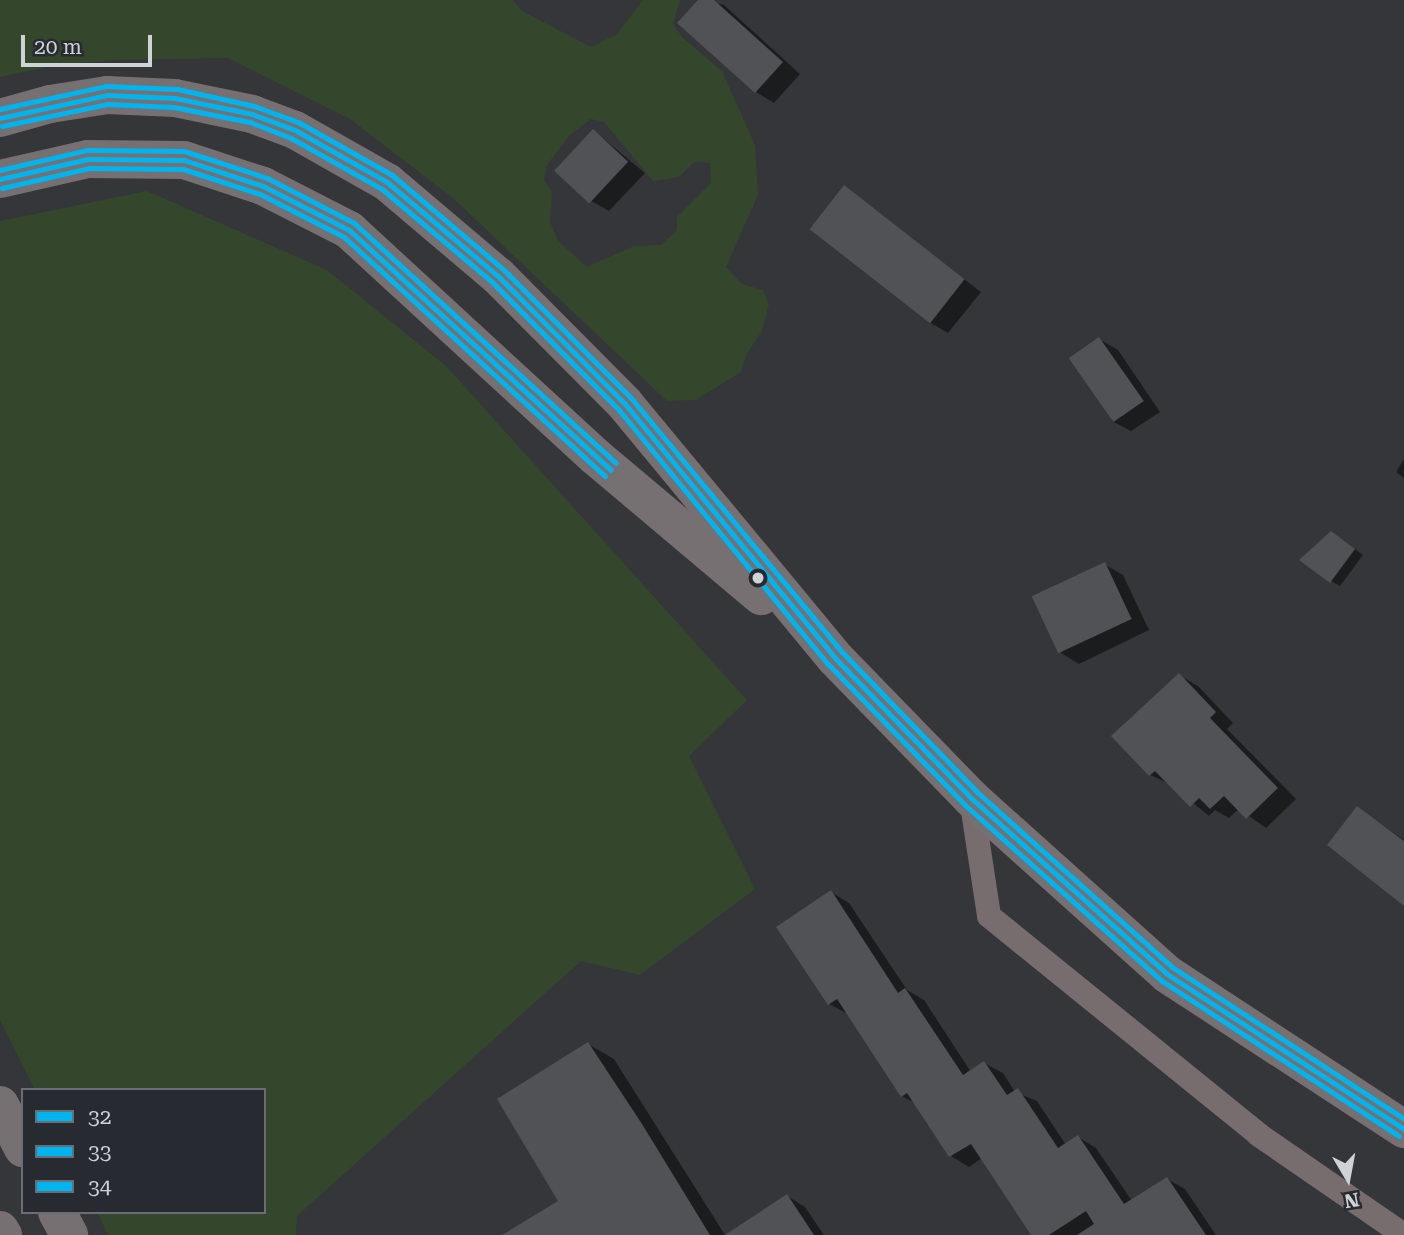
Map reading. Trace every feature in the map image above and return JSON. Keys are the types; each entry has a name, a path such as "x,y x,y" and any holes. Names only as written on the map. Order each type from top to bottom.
{"highway":[{"path":"0,118 50,104 107,95 175,99 274,122 387,182 498,276 625,404 835,658 971,798 1167,974 1404,1129"},
{"path":"0,179 88,159 184,160 263,186 349,230 596,457 835,658"},
{"path":"0,1105 21,1144"},
{"path":"58,1214 69,1235"},
{"path":"0,1230 3,1235"}],"lane":[{"path":"971,798 989,916 1259,1135 1404,1235"}],"green space":[{"path":"0,0 513,0 522,11 591,47 617,34 643,0 680,0 673,24 682,37 722,71 755,145 758,195 726,267 742,284 763,290 769,304 762,331 746,355 741,372 696,400 667,401 454,199 350,119 228,58 115,60 58,65 0,77","holes":["591,119 604,122 653,181 679,177 694,162 710,163 711,183 677,217 677,230 661,245 634,246 587,267 558,241 550,222 552,192 544,180 547,165 570,135"]},
{"path":"147,191 327,270 446,366 747,700 689,756 755,889 640,975 581,961 297,1216 296,1235 108,1235 98,1214 266,1214 266,1088 34,1088 0,1020 0,221"}],"building":[{"path":"698,0 714,0 783,62 755,93 677,23"},
{"path":"593,129 628,162 589,203 554,171"},
{"path":"844,185 965,279 930,323 810,229"},
{"path":"1099,337 1144,401 1113,422 1069,358"},
{"path":"1331,531 1355,549 1330,583 1299,560"},
{"path":"1105,562 1132,619 1058,653 1032,596"},
{"path":"1179,673 1216,712 1210,718 1278,788 1246,819 1224,796 1210,809 1199,798 1190,807 1155,771 1149,776 1111,736"},
{"path":"1357,806 1404,841 1404,906 1327,845"},
{"path":"831,890 898,993 905,988 963,1075 984,1061 1007,1095 1018,1088 1058,1148 1078,1135 1124,1204 1167,1177 1206,1235 1077,1235 1094,1224 1086,1211 1049,1235 1031,1235 971,1144 949,1157 907,1093 901,1097 837,999 828,1005 776,927"},
{"path":"588,1042 710,1235 502,1235 558,1201 497,1099"},
{"path":"787,1194 814,1235 725,1235"}],"transit line":[{"name":"34","path":"0,109 106,86 177,89 254,106 298,122 392,175 504,270 631,398 842,652 977,792 1172,967 1404,1119"},
{"name":"32","path":"0,118 107,95 175,98 252,114 295,130 387,182 498,276 625,404 835,658 971,798 1167,974 1404,1129"},
{"name":"33","path":"2,126 107,104 174,107 250,122 291,138 382,189 492,282 619,410 828,664 965,805 1162,981 1399,1136"},
{"name":"34","path":"0,170 87,150 184,151 267,178 354,223 616,463"},
{"name":"32","path":"0,179 88,159 184,160 263,186 349,230 611,470"},
{"name":"33","path":"2,188 89,168 183,169 260,194 344,237 605,476"}]}
